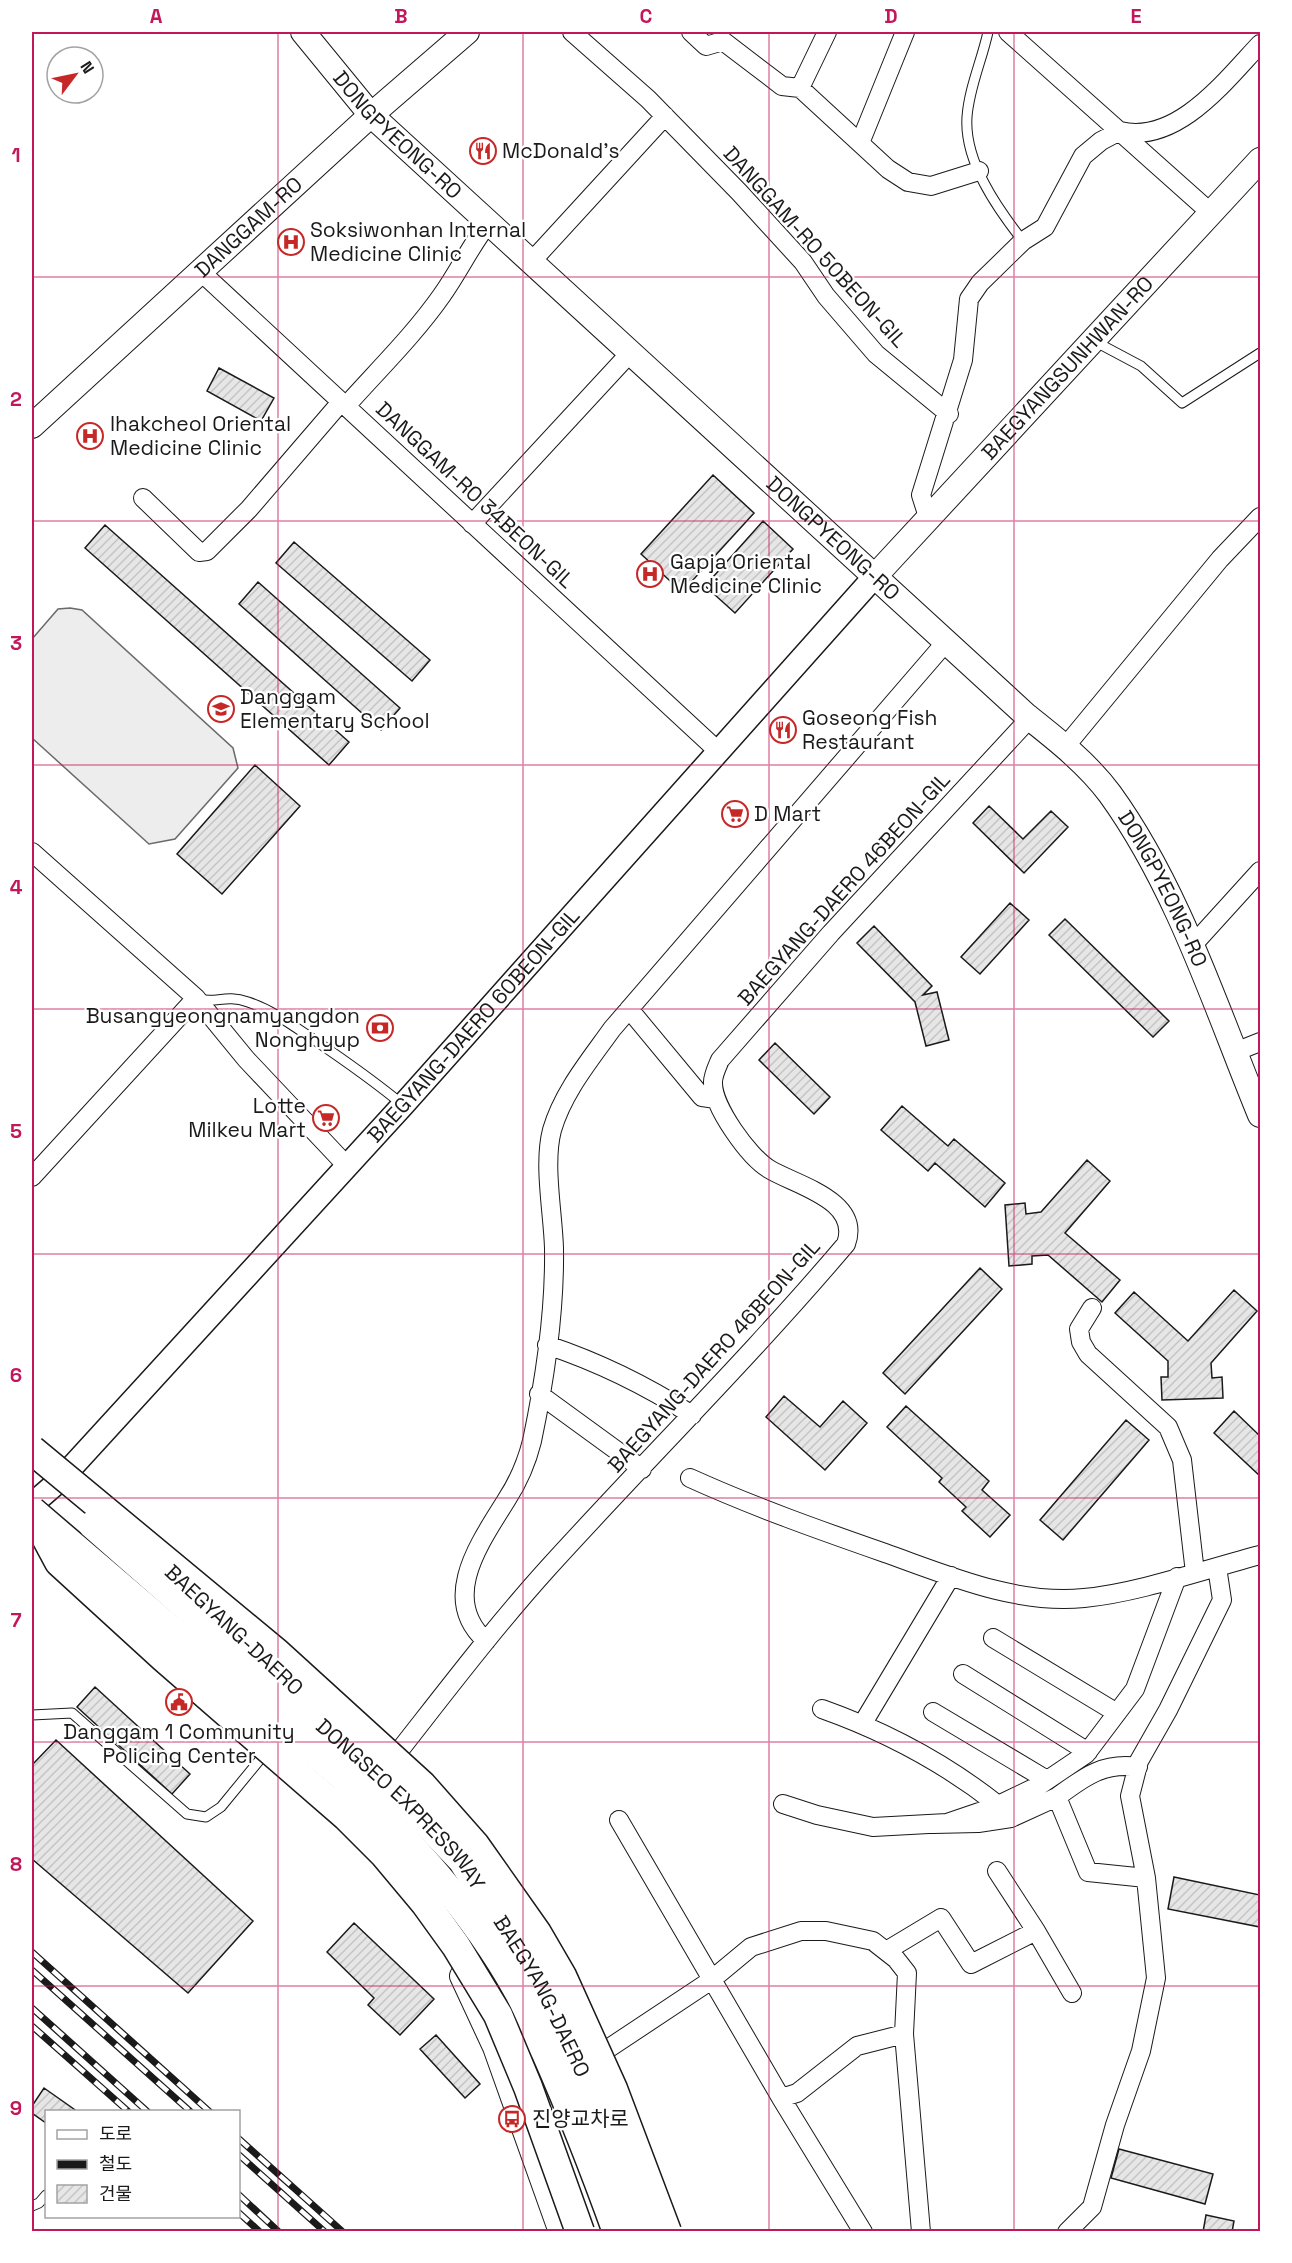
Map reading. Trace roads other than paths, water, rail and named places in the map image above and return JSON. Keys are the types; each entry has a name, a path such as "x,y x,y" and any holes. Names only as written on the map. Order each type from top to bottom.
{"highway":[{"path":"32,1450 277,1653 422,1785 475,1845 537,1934 562,1976 613,2090 667,2232"},
{"name":"DONGSEO EXPRESSWAY","path":"32,1472 351,1751 403,1798 462,1860 539,1981 593,2095 643,2232"},
{"path":"32,1511 58,1562 164,1658 347,1817 384,1854 425,1903 456,1946 498,2015 528,2087 580,2232"},
{"name":"DONGSEO EXPRESSWAY","path":"32,1511 342,1776 390,1822 442,1878 519,1992 570,2108 617,2232"}],"main road":[{"name":"DONGPYEONG-RO","path":"303,32 371,115 876,575 946,642 1065,747 1109,792 1160,873 1260,1115"},
{"name":"DANGGAM-RO","path":"32,426 463,33"},
{"name":"BAEGYANGSUNHWAN-RO","path":"876,575 1260,160"},
{"name":"BAEGYANG-DAERO","path":"32,1444 320,1709 388,1764 446,1824 506,1912 583,2065 643,2232"},
{"name":"BAEGYANG-DAERO","path":"32,1528 235,1700 356,1797 408,1850 491,1964 522,2023 553,2096 602,2232"},
{"path":"92,1577 90,1552 94,1540 110,1530 131,1536"},
{"name":"BAEGYANG-DAERO","path":"235,1700 411,1894 455,1960 495,2047 561,2232"}],"street":[{"name":"DANGGAM-RO 50BEON-GIL","path":"572,32 665,117 803,262 826,296 876,354 949,414"},
{"path":"691,32 706,46 728,37 782,86 800,88 860,143 908,182 931,186 978,171"},
{"path":"800,88 827,32"},
{"path":"860,143 905,32"},
{"path":"1008,32 1211,213"},
{"path":"928,517 921,495 949,414 963,360 969,299 980,283 1023,241 1045,227 1083,156 1094,145 1120,131 1135,135 1182,118 1200,107 1260,45"},
{"path":"532,261 665,117"},
{"path":"143,498 199,552 207,551 249,509 429,312 444,293 472,244 489,222"},
{"name":"DANGGAM-RO 34BEON-GIL","path":"201,272 718,751"},
{"path":"472,524 630,352"},
{"path":"1065,747 1220,559 1260,517"},
{"name":"BAEGYANG-DAERO 60BEON-GIL","path":"32,1500 37,1500 66,1473 403,1105 876,575"},
{"path":"486,1641 477,1634 469,1618 466,1595 467,1570 477,1545 522,1472 531,1443 553,1292 554,1246 550,1205 552,1131 576,1079 629,1009 946,642"},
{"name":"BAEGYANG-DAERO 46BEON-GIL","path":"388,1764 486,1641 548,1568 804,1295 846,1244 849,1237 847,1223 835,1204 818,1192 767,1169 746,1146 716,1099 713,1081 720,1060 831,933 1030,718"},
{"path":"32,852 196,998 246,1059 347,1166"},
{"path":"1191,947 1260,871"},
{"path":"32,1177 196,998"},
{"path":"629,1009 702,1098 716,1099"},
{"path":"1235,1052 1260,1042"},
{"path":"783,1804 817,1815 873,1827 947,1823 998,1805 1047,1780 1088,1752 1135,1689 1186,1575 1182,1460 1168,1427 1088,1354 1081,1342 1079,1329 1092,1308"},
{"path":"547,1345 601,1366 662,1396 692,1415"},
{"path":"539,1394 642,1469"},
{"path":"690,1478 761,1509 951,1576 974,1584 1020,1593 1083,1598 1186,1575 1260,1555"},
{"path":"1067,2232 1092,2207 1115,2125 1141,2050 1156,1978 1146,1878 1130,1796 1138,1767 1222,1600 1216,1567"},
{"path":"863,1723 951,1576"},
{"path":"993,1638 1117,1713"},
{"path":"963,1674 1088,1752"},
{"path":"822,1709 863,1723 971,1784 998,1805"},
{"path":"933,1712 1047,1780"},
{"path":"933,1824 978,1823 1011,1818 1057,1797 1083,1778 1118,1764 1138,1767"},
{"path":"1057,1797 1088,1872 1146,1878"},
{"path":"619,1820 662,1892 710,1981 730,2010 863,2232"},
{"path":"997,1871 1036,1931 1072,1993"},
{"path":"886,1951 941,1918 971,1964 1036,1931"},
{"path":"583,2065 710,1981 751,1947 801,1931 826,1931 873,1941 907,1973 904,2034 921,2232"},
{"path":"781,2098 797,2093 857,2046 904,2034"}],"lane":[{"path":"988,32 967,118 967,135 978,171 1023,241"},
{"path":"1094,340 1141,366 1182,404 1260,353"},
{"path":"196,998 209,1002 230,997 250,1002 279,1016 367,1075 403,1105"},
{"path":"32,1715 72,1713 187,1814 206,1817 221,1808 275,1742"},
{"path":"32,2206 39,2203 45,2196"}],"railway":[{"path":"32,1952 208,2110"},
{"path":"32,1970 189,2110"},
{"path":"32,2008 146,2110"},
{"path":"32,2026 127,2110"},
{"path":"240,2140 343,2232"},
{"path":"240,2156 325,2232"},
{"path":"240,2196 279,2232"},
{"path":"240,2214 260,2232"}],"place":[{"name":"McDonald's","path":"483,151"},
{"name":"Soksiwonhan Internal Medicine Clinic","path":"291,242"},
{"name":"Ihakcheol Oriental Medicine Clinic","path":"90,436"},
{"name":"Gapja Oriental Medicine Clinic","path":"650,574"},
{"name":"Danggam Elementary School","path":"221,709"},
{"name":"Goseong Fish Restaurant","path":"783,730"},
{"name":"D Mart","path":"735,814"},
{"name":"Busangyeongnamyangdon Nonghyup","path":"380,1028"},
{"name":"Lotte Milkeu Mart","path":"326,1118"},
{"name":"Danggam 1 Community Policing Center","path":"179,1702"},
{"name":"진양교차로","path":"512,2119"}]}
